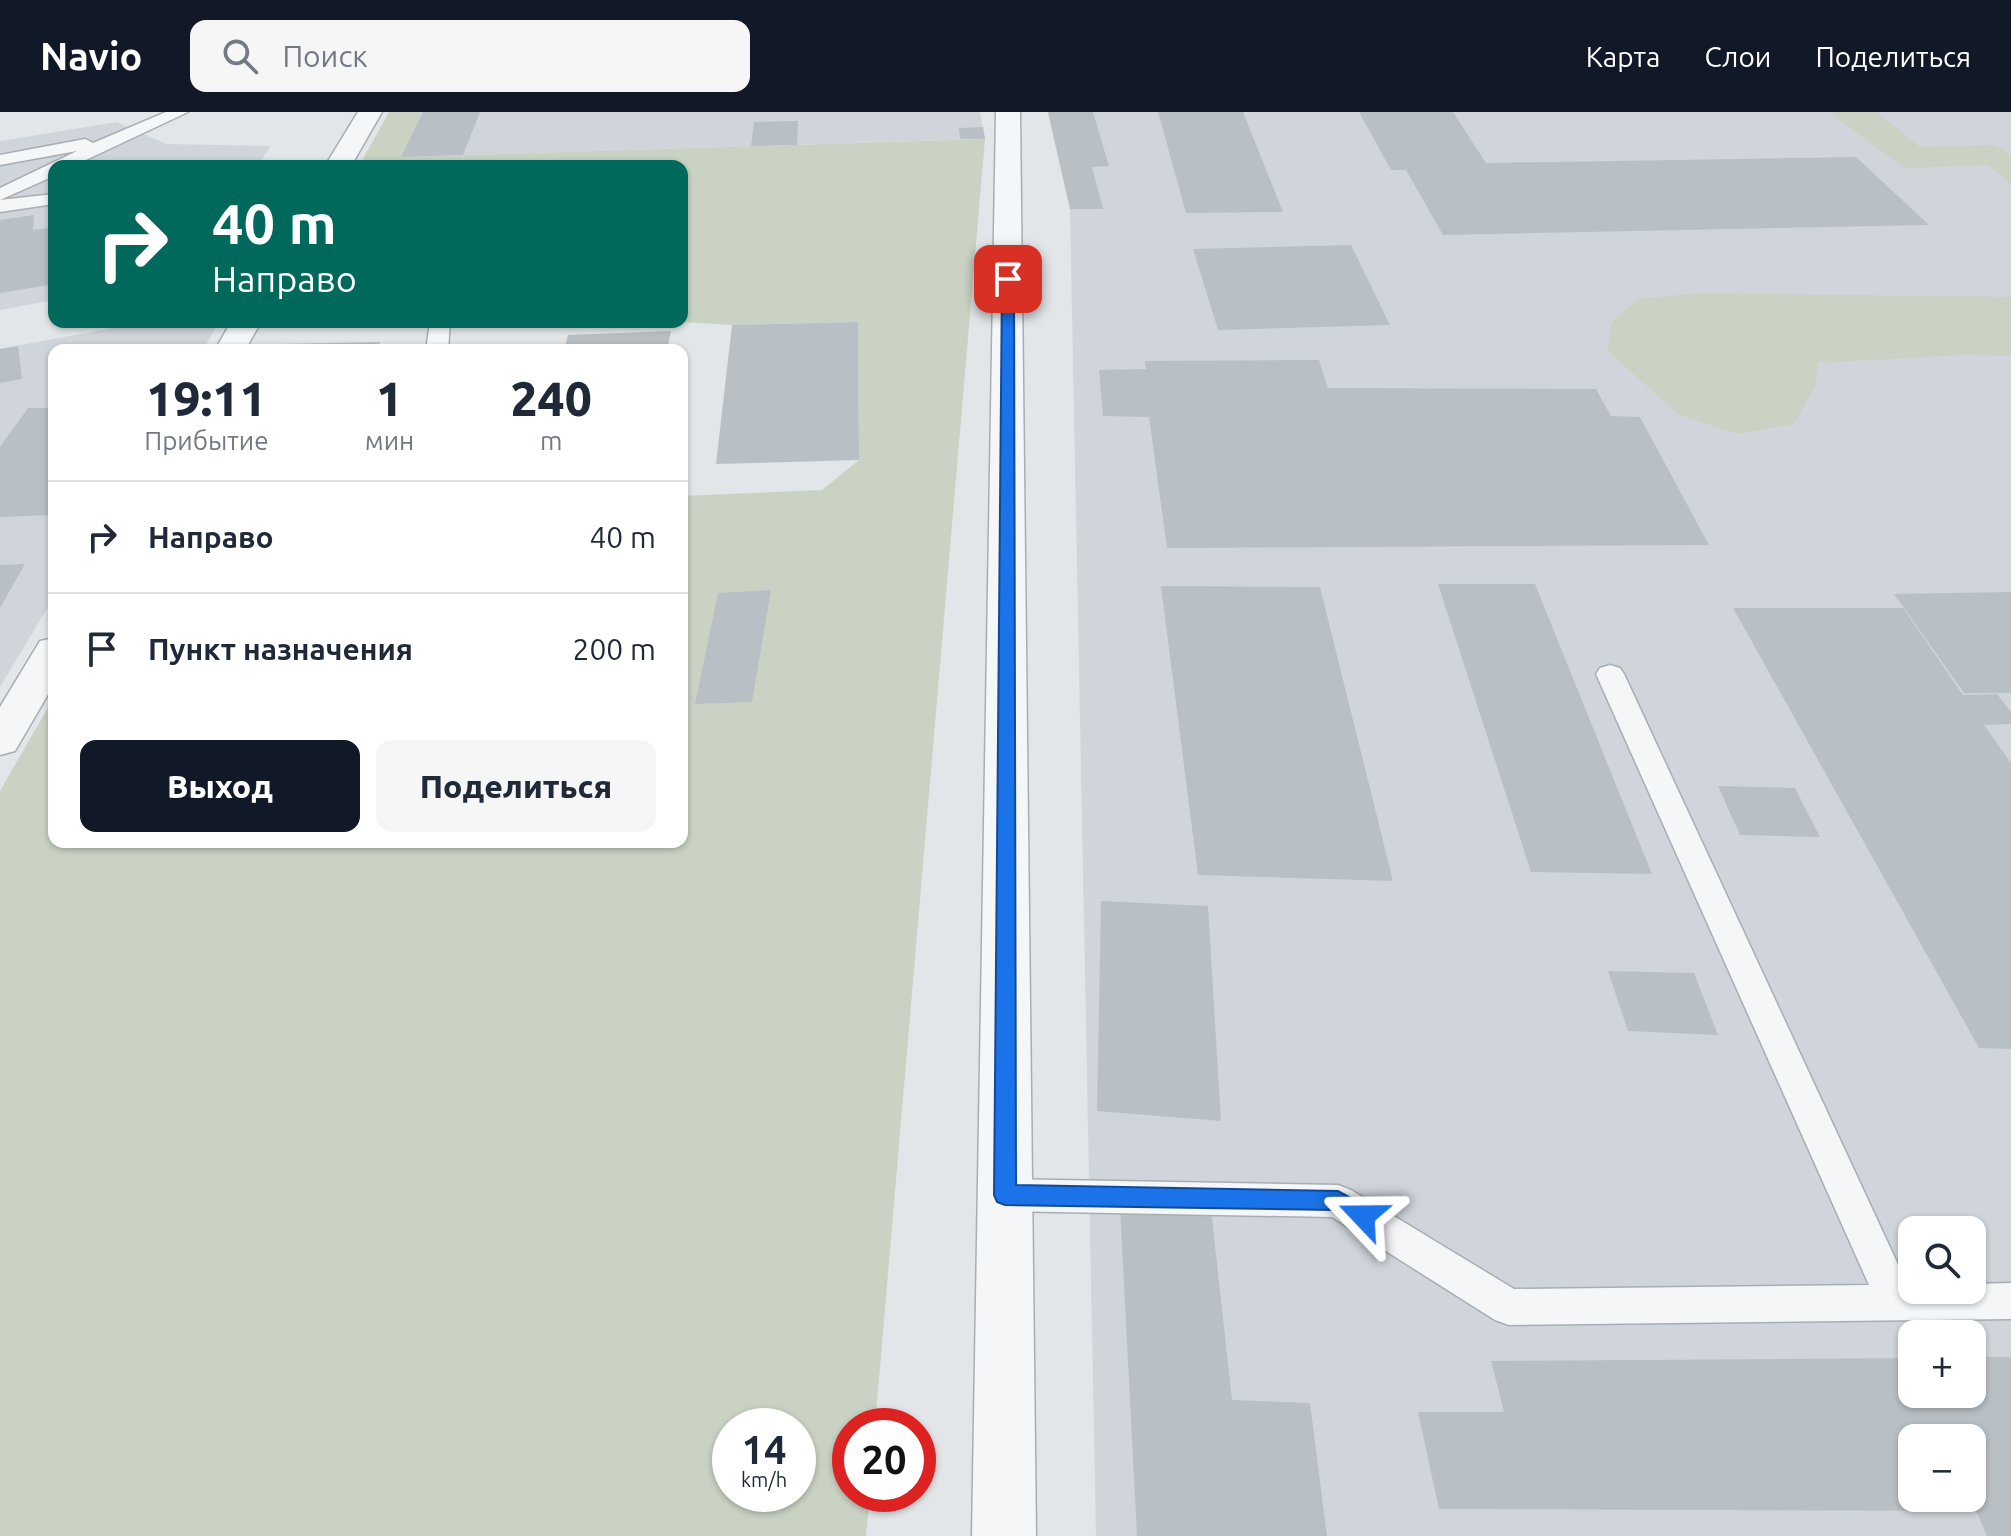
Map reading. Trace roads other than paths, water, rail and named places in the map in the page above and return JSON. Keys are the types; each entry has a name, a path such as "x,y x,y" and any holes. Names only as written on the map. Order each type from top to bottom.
{"street":[{"path":"342,160 370,112"},
{"path":"1004,1536 1008,112"},
{"path":"0,741 48,660"}],"lane":[{"path":"71,160 180,112"},
{"path":"0,160 115,139"},
{"path":"0,195 48,171"},
{"path":"0,206 48,200"},
{"path":"1610,674 1896,1302"},
{"path":"1005,1195 1338,1201 1509,1307 2011,1301"}]}
